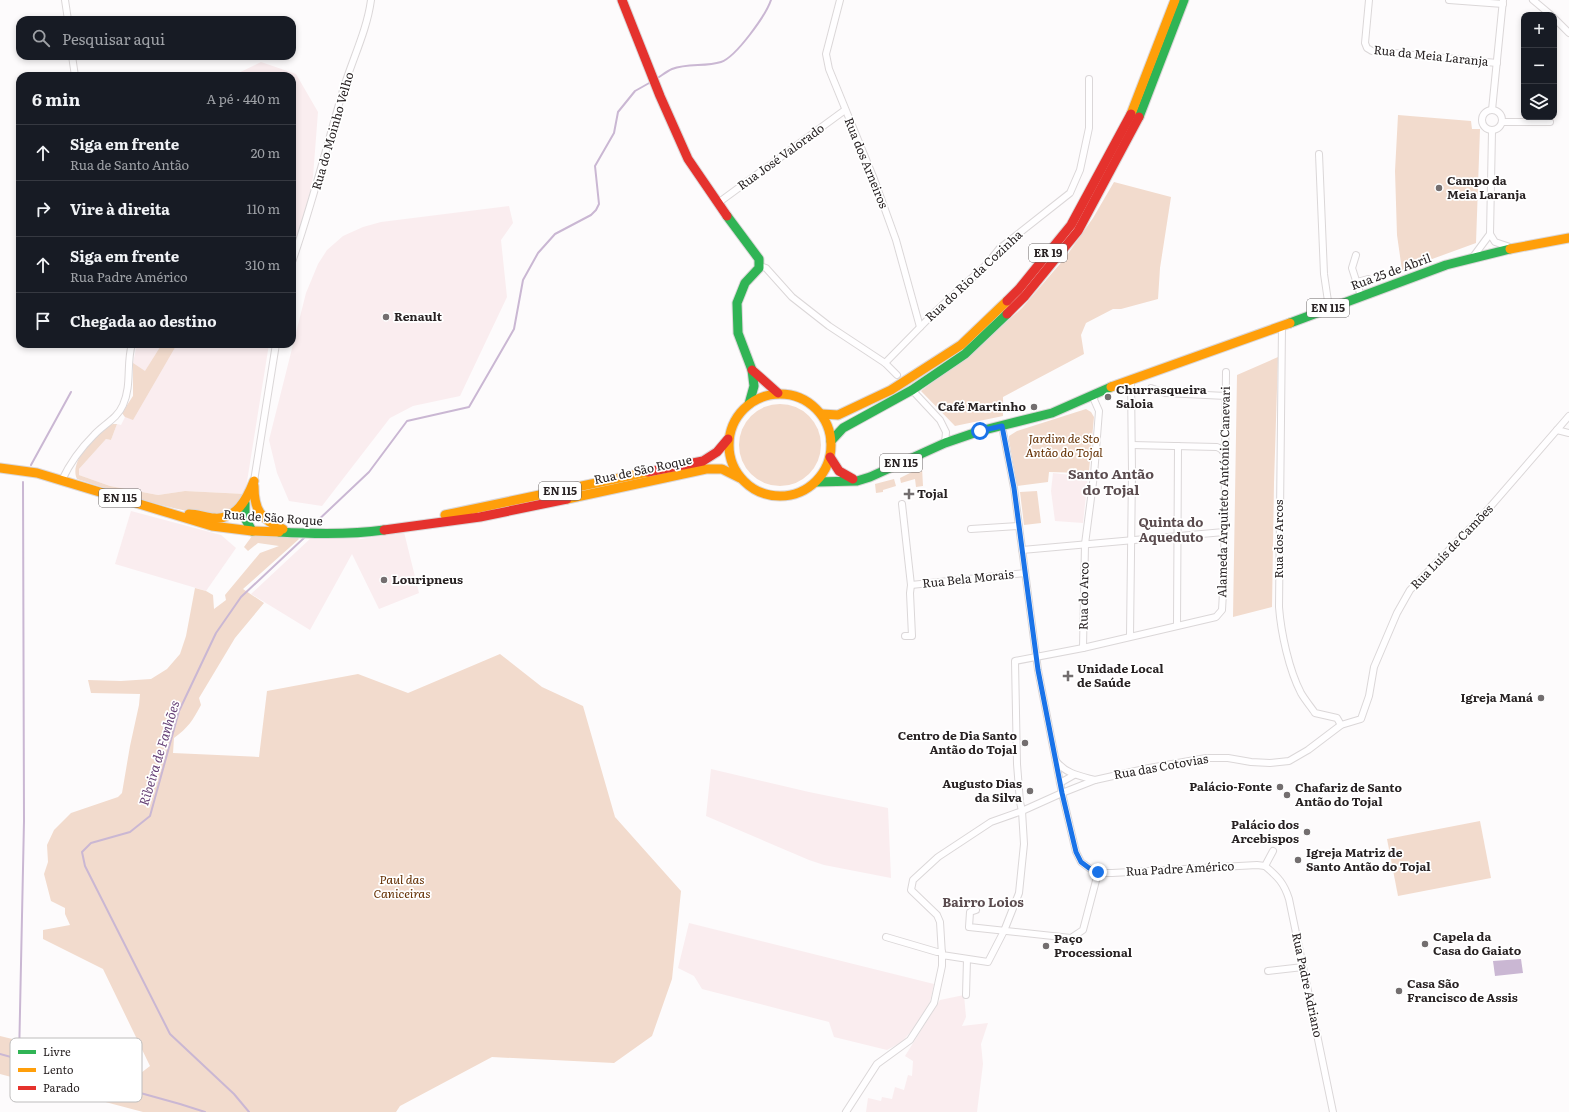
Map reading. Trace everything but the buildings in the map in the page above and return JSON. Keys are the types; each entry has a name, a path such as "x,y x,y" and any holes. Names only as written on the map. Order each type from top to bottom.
{"main road":[{"path":"622,0 660,96 688,159 760,261 758,270 744,283 736,303 738,333 752,370 754,386 749,404"},
{"name":"ER 19","path":"822,414 838,415 891,390 961,346 1019,289 1071,225 1129,120 1175,0"},
{"name":"ER 19","path":"831,441 843,428 912,390 965,354 1025,296 1078,231 1136,124 1184,0"},
{"name":"Rua 25 de Abril","path":"1092,395 1446,265 1512,248 1569,238"},
{"path":"752,370 778,393"},
{"path":"778,393 793,395 809,402 822,414 828,427 831,441 830,457 824,471 816,482 799,492 784,496 768,495 752,489 740,478 732,466 728,453 728,439 733,422 743,408 758,398 778,393"},
{"name":"EN 115","path":"816,482 857,481 876,475 945,443 969,434 1052,413 1092,395"},
{"name":"Rua de São Roque","path":"384,530 480,507 703,461 717,452 728,439"},
{"path":"830,457 835,468 844,476 857,481"},
{"name":"Rua de São Roque","path":"0,468 36,473 62,480 212,526 252,531 324,534 360,533 480,517 706,469 722,469 740,478"},
{"path":"178,515 191,514 218,518 232,514 244,503 254,481"},
{"path":"254,481 254,499 261,516 272,524 289,532"},
{"path":"244,503 245,518 252,531"}],"street":[{"path":"65,0 67,16"},
{"name":"Rua do Moinho Velho","path":"296,250 316,189 345,85 370,13 371,0"},
{"name":"Rua dos Arneiros","path":"840,0 826,54 829,69 874,179 896,240 920,327"},
{"name":"Rua da Meia Laranja","path":"1369,0 1365,43 1367,48 1372,51 1497,63"},
{"path":"1449,0 1504,1 1492,110"},
{"path":"1533,0 1547,12"},
{"path":"1557,21 1569,33"},
{"path":"73,60 74,72"},
{"name":"Rua do Rio da Cozinha","path":"885,362 987,264 1000,249 1070,193 1080,170 1089,128 1089,79"},
{"name":"Rua José Valorado","path":"718,203 845,110"},
{"path":"1492,110 1500,114 1502,122 1498,128 1492,131 1484,128 1481,121 1483,114 1486,111 1492,110"},
{"path":"1502,122 1550,122"},
{"path":"1490,253 1488,250 1492,131"},
{"path":"1319,154 1324,274 1330,308"},
{"path":"1489,236 1495,242 1512,248"},
{"path":"1472,258 1489,236"},
{"path":"1490,253 1495,242"},
{"path":"1356,255 1352,268 1360,296"},
{"path":"760,266 766,268 792,297 829,326 885,362 897,375"},
{"path":"1357,282 1368,279"},
{"name":"Rua dos Arcos","path":"1282,326 1280,624 1289,661 1301,692 1315,713 1337,718 1341,725"},
{"path":"62,480 75,457 93,435 102,426 113,419 123,406 128,392 132,348"},
{"path":"254,481 275,348"},
{"name":"Alameda Arquiteto António Canevari","path":"1022,811 1017,764 1015,661 1083,648 1216,617 1220,613 1223,598 1226,372"},
{"path":"1130,636 1132,445 1131,380"},
{"path":"1151,388 1165,393 1226,396"},
{"path":"912,390 940,420 946,432 945,443"},
{"name":"Rua do Arco","path":"1083,648 1085,544 1094,475 1099,411 1092,395"},
{"name":"Rua Luís de Camões","path":"1341,725 1361,719 1369,696 1374,667 1397,613 1410,590 1484,514 1569,416"},
{"name":"Rua Padre Américo","path":"1002,426 1019,526 1036,658 1062,793 1076,852 1081,862 1098,872 1112,873 1257,865 1265,866"},
{"path":"1557,430 1569,433"},
{"path":"1132,445 1217,447 1225,454"},
{"path":"1177,625 1178,446"},
{"path":"902,504 912,585 910,593 912,636 906,636"},
{"path":"971,529 1019,526"},
{"path":"1022,550 1224,532"},
{"name":"Rua Bela Morais","path":"912,585 1025,572"},
{"name":"Rua das Cotovias","path":"942,954 940,922 937,915 911,890 913,880 938,857 991,822 1022,811 1095,780 1143,769 1206,758 1228,758 1270,764 1289,761 1308,750 1341,725"},
{"name":"Rua das Cotovias","path":"1055,760 1061,767 1074,775 1095,780"},
{"path":"1060,783 1074,775"},
{"path":"886,937 942,954 988,962 1004,931 1019,893 1024,844 1022,811"},
{"path":"1265,866 1273,851"},
{"name":"Rua Padre Adriano","path":"1265,866 1279,878 1286,888 1333,1112"},
{"path":"976,910 970,912 969,927 1071,938 1083,930 1098,872"},
{"path":"846,1112 876,1064 910,1040 934,1003 942,954"},
{"path":"966,995 967,959"},
{"path":"1268,971 1303,968"}],"shaded area":[{"path":"261,62 290,72 240,72"},
{"path":"296,74 318,112 313,177 308,203 296,238"},
{"path":"509,206 513,223 501,240 507,297 460,396 413,406 390,418 322,506 289,501 277,473 269,440 292,348 296,348 296,333 306,293 318,264 327,250 343,236 363,227 381,222"},
{"path":"136,348 268,348 245,494 185,491 158,495 110,486 79,475 79,469 106,439 111,440 117,424 121,425 125,417 122,413 133,396 133,363"},
{"path":"1053,473 1088,477 1083,523 1055,521 1051,491"},
{"path":"131,511 221,535 236,548 206,591 115,564"},
{"path":"404,532 419,593 379,609 352,554 310,630 251,594 312,537 361,539"},
{"path":"711,769 809,792 888,808 891,878 824,865 809,860 706,816"},
{"path":"689,923 934,984 930,1002 913,1029 902,1042 887,1050 834,1037 829,1022 702,989 694,976 678,968"},
{"path":"1521,959 1523,973 1495,976 1493,961"},
{"path":"964,995 966,1017 962,1026 988,1023 981,1044 983,1064 977,1112 866,1112 868,1098 881,1101 882,1097 892,1099 895,1087 904,1090 908,1075 912,1076 913,1061 905,1056 940,1000"}],"green space":[{"path":"1398,115 1471,121 1472,129 1480,129 1476,243 1402,270 1397,235 1395,171"},
{"path":"1114,182 1171,197 1160,268 1158,299 1121,309 1113,309 1086,323 1081,335 1084,354 1003,397 1003,416 955,426 921,391 974,351 1022,308 1065,258 1093,218"},
{"path":"159,348 175,348 133,420 125,417 122,413 133,396 133,363 145,371"},
{"path":"1278,357 1272,607 1233,617 1237,375"},
{"path":"772,404 788,404 803,411 814,422 821,437 821,453 818,461 809,474 796,483 788,486 772,486 757,479 746,468 739,453 739,437 746,422 757,411"},
{"name":"Jardim de Sto Antão do Tojal","path":"1086,409 1091,412 1094,417 1089,471 1084,473 1049,472 1048,482 1017,486 1009,436 1017,431"},
{"path":"113,424 117,424 111,440 106,439 79,469 79,475 110,486 158,495 185,491 245,494 232,509 226,512 213,514 153,503 77,479 75,472 80,455 100,432"},
{"path":"922,467 923,486 916,487 915,479 901,483 900,478"},
{"path":"894,479 896,486 883,490 883,492 876,493 875,484"},
{"path":"1037,491 1041,523 1024,525 1020,492"},
{"name":"Paul das Caniceiras","path":"252,536 297,537 299,539 243,589 264,603 235,638 199,698 201,705 193,719 183,731 174,738 173,753 259,757 267,691 358,674 408,693 500,654 542,687 583,706 615,817 681,891 672,979 652,1036 614,1063 492,1057 400,1106 396,1112 143,1112 105,1102 142,1102 142,1072 150,1066 142,1049 142,1038 136,1038 103,969 43,939 43,930 70,925 65,914 65,908 51,901 44,874 48,862 47,845 54,830 71,813 118,797 122,793 139,705 140,694 91,693 88,680 121,681 151,679 167,669 180,654 186,636 195,588 213,595 214,609 226,600 225,595 260,553 279,546 258,543 248,551 244,547"},
{"path":"1480,821 1491,878 1398,896 1387,839"},
{"name":"Paul das Caniceiras","path":"0,1036 10,1039 10,1077 0,1074"}],"waterway":[{"name":"Ribeira de Fanhões","path":"656,79 678,67 709,64 721,62 727,59 750,35 771,0"},
{"name":"Ribeira de Fanhões","path":"313,525 369,472 407,421 469,407 514,329 523,280 538,253 555,234 591,215 596,210 599,204 595,166 614,133 618,112 635,91 651,82"},
{"path":"31,465 71,392"},
{"path":"19,1038 24,821 23,482"},
{"name":"Ribeira de Fanhões","path":"249,1112 234,1094 170,1034 85,866 82,852 91,843 130,832 150,816 179,711 216,633 241,597 305,537"},
{"path":"0,1054 10,1057"},
{"path":"142,1093 205,1112"}],"traffic: fast":[{"path":"1139,117 1184,0"},
{"path":"727,216 759,259 759,268 745,283 737,303 738,333 752,370 754,386 749,404"},
{"path":"1290,323 1446,265 1510,249"},
{"path":"831,441 843,428 912,390 965,354 1007,314"},
{"path":"816,482 857,481 870,477 945,443 980,431 1052,413 1111,387"},
{"path":"245,503 245,518 252,531"},
{"path":"279,532 332,534 384,530"}],"traffic: slow":[{"path":"1131,114 1175,0"},
{"path":"1510,249 1569,238"},
{"path":"822,414 838,415 891,390 961,345 1007,301"},
{"path":"1111,387 1290,323"},
{"path":"780,394 790,395 809,402 823,416 830,435 831,445 830,455 823,474 809,488 790,495 780,496 770,495 751,488 737,474 730,455 729,445 730,435 737,416 751,402 770,395 780,394"},
{"path":"0,468 37,473 212,526 252,531 279,532"},
{"path":"567,499 706,469 722,469 740,478"},
{"path":"445,515 648,472"},
{"path":"189,514 214,518 229,516 240,507 248,495 254,481"},
{"path":"254,486 255,502 260,513 269,522 283,529"}],"traffic: jam":[{"path":"622,0 660,96 688,159 727,216"},
{"path":"1007,301 1019,289 1071,225 1131,114"},
{"path":"1007,314 1025,296 1078,231 1139,117"},
{"path":"752,370 778,393"},
{"path":"648,472 703,461 717,452 728,439"},
{"path":"830,457 839,471 853,479"},
{"path":"384,530 480,517 567,499"}],"place":[{"name":"Campo da Meia Laranja","path":"1439,188"},
{"name":"Renault","path":"386,317"},
{"name":"Churrasqueira Saloia","path":"1108,397"},
{"name":"Café Martinho","path":"1034,407"},
{"name":"Tojal","path":"909,494"},
{"name":"Louripneus","path":"384,580"},
{"name":"Unidade Local de Saúde","path":"1068,676"},
{"name":"Igreja Maná","path":"1541,698"},
{"name":"Centro de Dia Santo Antão do Tojal","path":"1025,743"},
{"name":"Palácio-Fonte","path":"1280,787"},
{"name":"Augusto Dias da Silva","path":"1030,791"},
{"name":"Chafariz de Santo Antão do Tojal","path":"1287,795"},
{"name":"Palácio dos Arcebispos","path":"1307,832"},
{"name":"Igreja Matriz de Santo Antão do Tojal","path":"1298,860"},
{"name":"Capela da Casa do Gaiato","path":"1425,944"},
{"name":"Paço Processional","path":"1046,946"},
{"name":"Casa São Francisco de Assis","path":"1399,991"}],"district":[{"name":"Santo Antão do Tojal","path":"1111,482"},
{"name":"Quinta do Aqueduto","path":"1171,530"},
{"name":"Bairro Loios","path":"983,902"}],"route":[{"path":"980,431 1002,426 1014,488 1038,670 1062,793 1076,852 1081,862 1098,872"}]}
